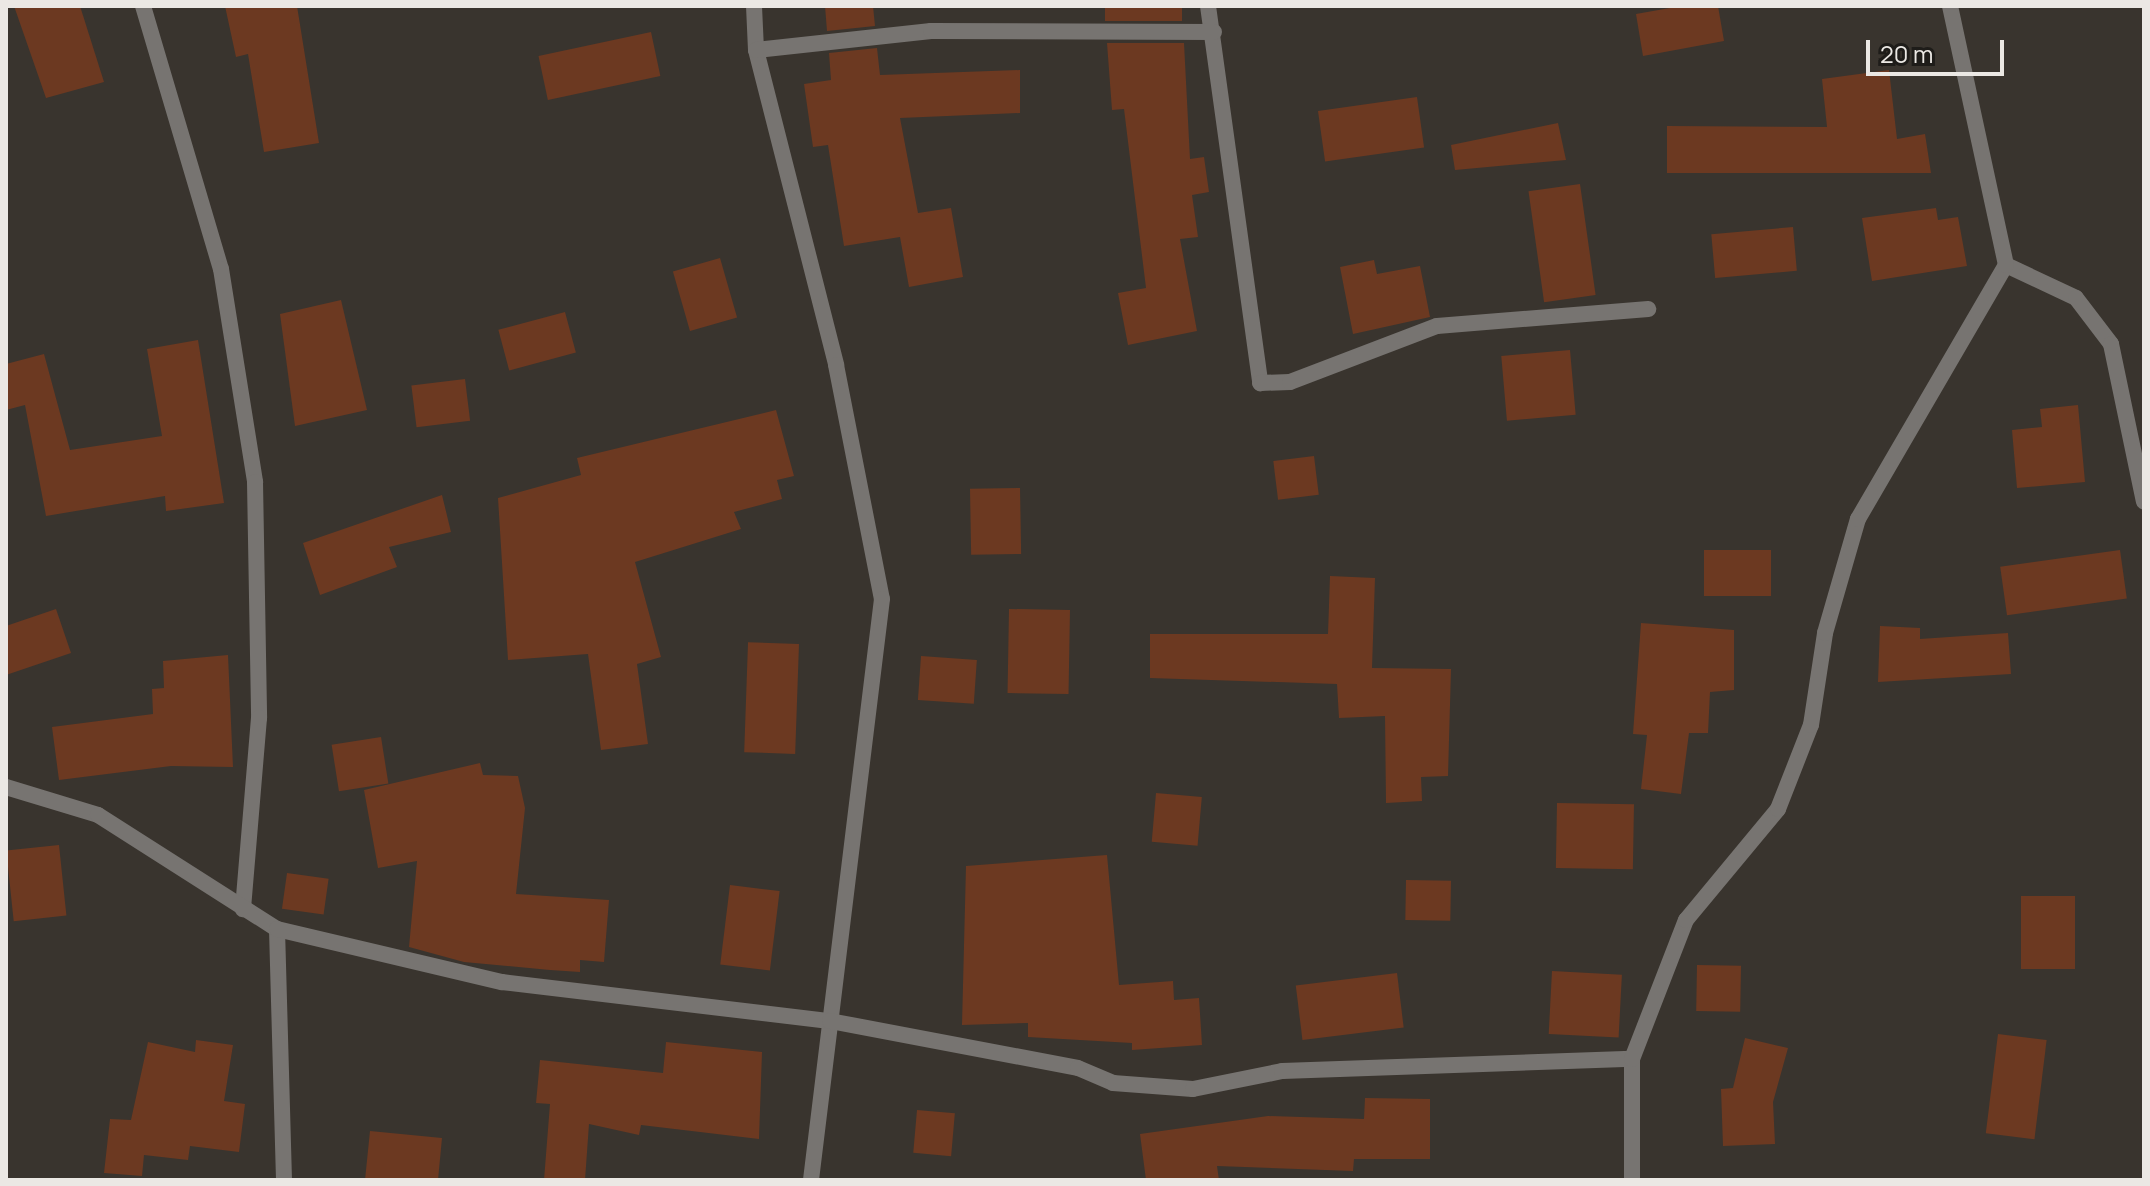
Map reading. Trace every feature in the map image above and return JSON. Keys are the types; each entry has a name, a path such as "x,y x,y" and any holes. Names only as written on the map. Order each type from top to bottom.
{"street":[{"path":"143,6 221,269 255,482 259,718 243,909"},
{"path":"754,6 756,50 836,365 882,599 811,1180"},
{"path":"1208,6 1260,383 1290,382 1437,326 1648,309"},
{"path":"1632,1180 1632,1059 1686,920 1778,809 1811,725 1825,633 1858,519 2006,265 1950,6"},
{"path":"756,50 931,31 1214,32"},
{"path":"2006,265 2076,298 2111,344 2144,502"},
{"path":"6,787 98,815 277,929 502,982 830,1021 1078,1068 1113,1083 1193,1089 1282,1071 1632,1059"},
{"path":"277,929 284,1180"}],"building":[{"path":"14,6 80,6 104,82 46,98"},
{"path":"225,6 297,6 319,143 264,152 248,54 236,57"},
{"path":"825,6 873,6 875,26 827,31"},
{"path":"1105,6 1182,6 1182,21 1105,21"},
{"path":"1681,6 1718,6 1724,41 1643,56 1636,14"},
{"path":"651,32 660,76 548,100 539,56"},
{"path":"1107,43 1184,43 1190,159 1204,157 1209,192 1192,195 1198,237 1180,239 1197,331 1128,345 1118,293 1146,288 1124,109 1112,110"},
{"path":"877,48 880,75 1020,70 1020,113 900,118 918,213 951,208 963,277 909,287 900,237 844,246 828,145 813,147 804,84 831,80 829,53"},
{"path":"1889,70 1897,139 1925,134 1931,173 1667,173 1667,126 1827,127 1822,79"},
{"path":"1417,97 1424,148 1325,161 1318,111"},
{"path":"1558,123 1566,160 1455,170 1451,145"},
{"path":"1580,184 1596,295 1544,302 1529,191"},
{"path":"1936,208 1938,220 1958,217 1967,266 1872,281 1862,218"},
{"path":"1793,227 1797,271 1715,278 1711,234"},
{"path":"720,258 737,318 690,331 673,272"},
{"path":"1374,260 1377,274 1420,266 1430,317 1353,334 1340,267"},
{"path":"341,300 367,410 295,426 280,314"},
{"path":"565,312 576,353 509,370 498,330"},
{"path":"198,340 224,503 166,511 165,496 46,516 25,405 6,410 6,364 44,354 70,450 162,436 147,349"},
{"path":"1570,350 1576,415 1507,421 1501,356"},
{"path":"465,379 470,421 417,427 411,386"},
{"path":"2078,405 2085,482 2017,488 2012,430 2042,427 2040,409"},
{"path":"776,410 794,476 777,480 782,499 734,512 741,529 635,562 661,657 637,664 648,744 601,750 588,654 508,660 498,498 581,475 577,458"},
{"path":"1314,456 1319,495 1278,500 1273,461"},
{"path":"1020,488 1021,554 971,555 970,489"},
{"path":"442,495 451,532 389,547 397,567 320,595 303,543"},
{"path":"1704,550 1771,550 1771,596 1704,596"},
{"path":"2120,550 2127,599 2007,615 2000,567"},
{"path":"1330,576 1375,578 1372,668 1451,669 1448,776 1421,777 1422,801 1386,803 1385,716 1339,718 1337,684 1150,678 1150,634 1328,634"},
{"path":"56,609 71,653 6,675 6,626"},
{"path":"1009,609 1070,610 1069,694 1008,693"},
{"path":"1641,623 1734,630 1734,690 1710,692 1708,733 1689,733 1681,794 1641,789 1647,735 1633,734"},
{"path":"1880,626 1920,628 1920,639 2008,633 2011,674 1878,682"},
{"path":"748,642 799,644 795,754 744,752"},
{"path":"228,655 233,767 171,766 59,780 52,727 153,714 152,689 164,688 163,661"},
{"path":"921,656 977,660 974,704 918,700"},
{"path":"381,737 388,783 339,791 332,745"},
{"path":"480,763 483,775 518,776 525,808 516,894 609,900 604,962 580,960 580,972 550,970 464,962 409,947 417,861 378,868 364,790"},
{"path":"1156,793 1202,797 1198,846 1152,842"},
{"path":"1557,803 1634,804 1633,869 1556,868"},
{"path":"59,845 66,916 14,921 6,851"},
{"path":"1107,855 1119,985 1173,981 1174,1000 1199,998 1202,1045 1132,1050 1132,1043 1028,1037 1028,1023 962,1025 966,866"},
{"path":"287,873 329,879 324,914 282,909"},
{"path":"1406,880 1451,881 1450,921 1405,920"},
{"path":"730,885 780,891 770,970 720,964"},
{"path":"2021,896 2075,896 2075,969 2021,969"},
{"path":"1697,965 1741,966 1740,1012 1696,1011"},
{"path":"1552,971 1622,975 1619,1038 1549,1034"},
{"path":"1397,973 1404,1028 1302,1040 1296,985"},
{"path":"1998,1034 2047,1040 2034,1139 1986,1133"},
{"path":"1745,1038 1788,1048 1773,1102 1775,1144 1723,1146 1721,1089 1733,1088"},
{"path":"196,1040 233,1045 224,1101 245,1104 239,1152 190,1146 188,1160 144,1155 142,1176 104,1173 110,1119 131,1120 148,1042 195,1052"},
{"path":"666,1042 762,1052 759,1139 641,1125 639,1135 589,1124 585,1180 544,1180 550,1104 536,1103 540,1060 663,1073"},
{"path":"1365,1098 1430,1099 1430,1159 1354,1159 1353,1171 1217,1166 1219,1180 1146,1180 1140,1134 1268,1116 1364,1119"},
{"path":"917,1110 955,1113 951,1156 913,1153"},
{"path":"370,1131 442,1138 438,1180 365,1180"}]}
